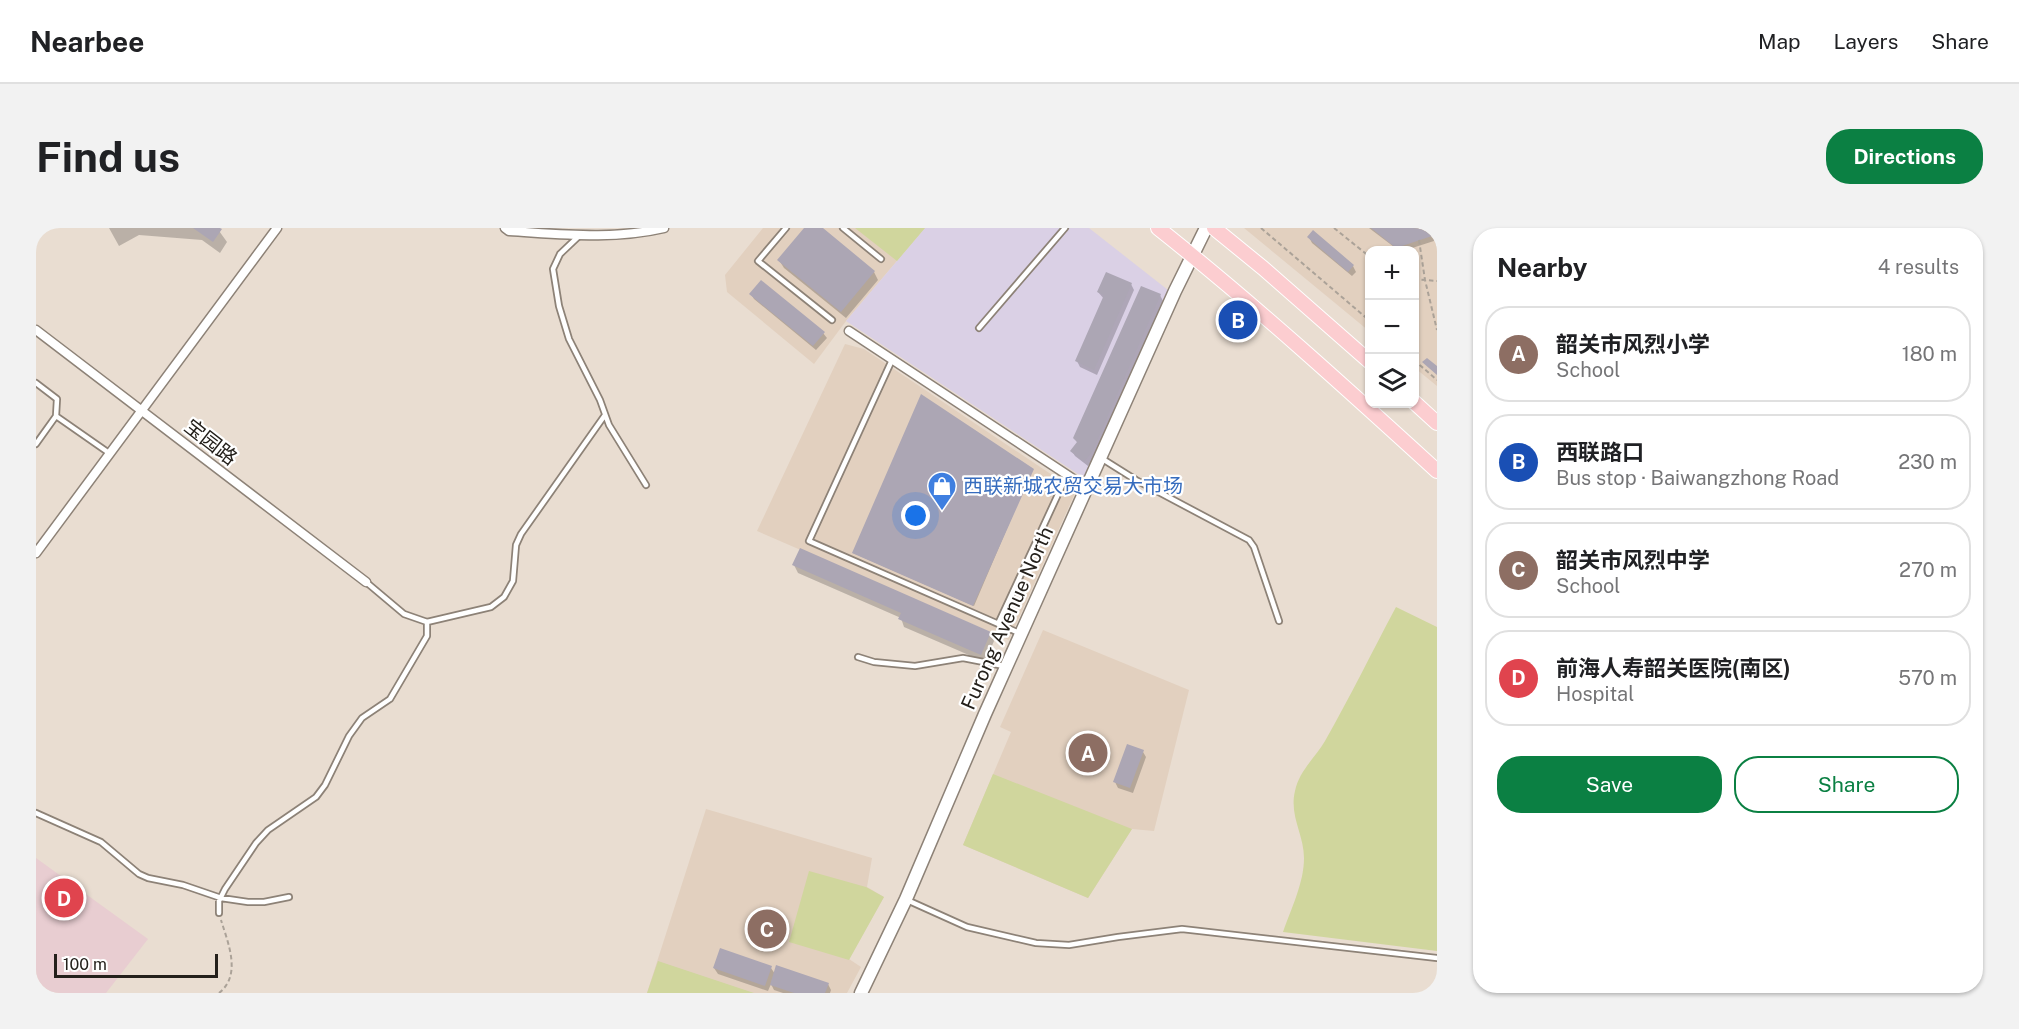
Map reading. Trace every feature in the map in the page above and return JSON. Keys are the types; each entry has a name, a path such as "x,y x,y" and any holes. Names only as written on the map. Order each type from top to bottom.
{"main road":[{"path":"1158,228 1193,255 1317,362 1437,471"},
{"name":"Furong Avenue North","path":"861,993 906,899 1006,666 1206,228"},
{"path":"1214,228 1365,358"},
{"path":"1419,405 1437,410"},
{"path":"1419,406 1437,423"}],"street":[{"path":"36,553 277,228"},
{"path":"505,228 509,231 623,236 664,228"},
{"name":"宝园路","path":"36,330 366,582"},
{"path":"849,331 1087,488"}],"lane":[{"path":"786,228 758,261 832,320"},
{"path":"843,228 880,259"},
{"path":"979,328 1065,228"},
{"path":"580,235 560,254 553,269 559,306 568,339 609,426 646,485"},
{"path":"892,360 809,541 1021,634"},
{"path":"36,383 57,399 56,416 36,444"},
{"path":"366,582 404,615 427,621 491,607 504,597 513,581 516,545 521,534 605,415"},
{"path":"56,416 109,453"},
{"path":"1101,458 1136,480 1249,540 1254,547 1279,621"},
{"path":"999,624 1067,475"},
{"path":"219,913 221,898 240,866 268,830 316,797 325,785 349,736 362,718 390,699 427,636 427,621"},
{"path":"858,657 874,662 915,666 969,658 1006,666"},
{"path":"36,813 101,842 139,874 148,878 248,903 289,897"},
{"path":"906,899 967,927 1036,943 1069,945 1182,929 1437,958"}],"path":[{"path":"1261,228 1365,317"},
{"path":"1334,228 1365,253"},
{"path":"1419,240 1425,280 1437,330"},
{"path":"1419,279 1437,281"},
{"path":"1419,364 1437,380"},
{"path":"219,913 231,954 231,966 230,978 219,993"}],"shaded area":[{"path":"763,228 925,228 846,321 814,364 727,292 725,275"},
{"path":"925,228 1089,228 1168,290 1084,478 846,321"},
{"path":"1244,228 1437,228 1437,386 1419,371 1419,246 1365,246 1365,328"},
{"path":"845,344 864,349 1076,491 1009,640 757,531"},
{"path":"1043,630 1189,690 1154,831 1132,829 1088,898 963,845 1011,732 1000,727"},
{"path":"706,809 872,858 867,887 884,897 849,959 861,967 847,993 647,993"},
{"path":"36,858 148,939 106,993 36,993"}],"green space":[{"path":"855,228 925,228 897,261"},
{"path":"1396,607 1437,627 1437,951 1283,932 1302,877 1304,858 1294,809 1297,784 1325,741"},
{"path":"993,774 1132,829 1088,898 963,845"},
{"path":"809,871 866,887 884,897 849,960 789,942"},
{"path":"658,961 754,993 647,993"}],"building":[{"path":"193,228 220,228 222,229 213,242"},
{"path":"804,228 823,228 875,271 841,312 777,260"},
{"path":"1371,228 1437,228 1437,236 1402,246 1394,246"},
{"path":"1313,230 1354,265 1348,272 1307,237"},
{"path":"1106,272 1132,283 1094,370 1075,361 1104,295 1097,292"},
{"path":"761,280 825,332 813,346 749,294"},
{"path":"1141,286 1161,294 1092,452 1084,462 1070,451 1077,442 1073,438"},
{"path":"1427,358 1437,366 1437,375 1422,362"},
{"name":"西联新城农贸交易大市场","path":"921,394 1034,469 973,606 852,553"},
{"path":"800,548 991,632 981,655 898,619 901,613 792,565"},
{"path":"1127,744 1144,750 1130,788 1113,782"},
{"path":"720,948 772,966 765,986 713,968"},
{"path":"776,965 829,983 825,993 794,993 770,985"}],"place":[{"name":"西联路口","path":"1238,320"},
{"name":"西联新城农贸交易大市场","path":"942,512"},
{"name":"韶关市风烈小学","path":"1088,753"},
{"name":"前海人寿韶关医院(南区)","path":"64,898"},
{"name":"韶关市风烈中学","path":"767,929"}]}
